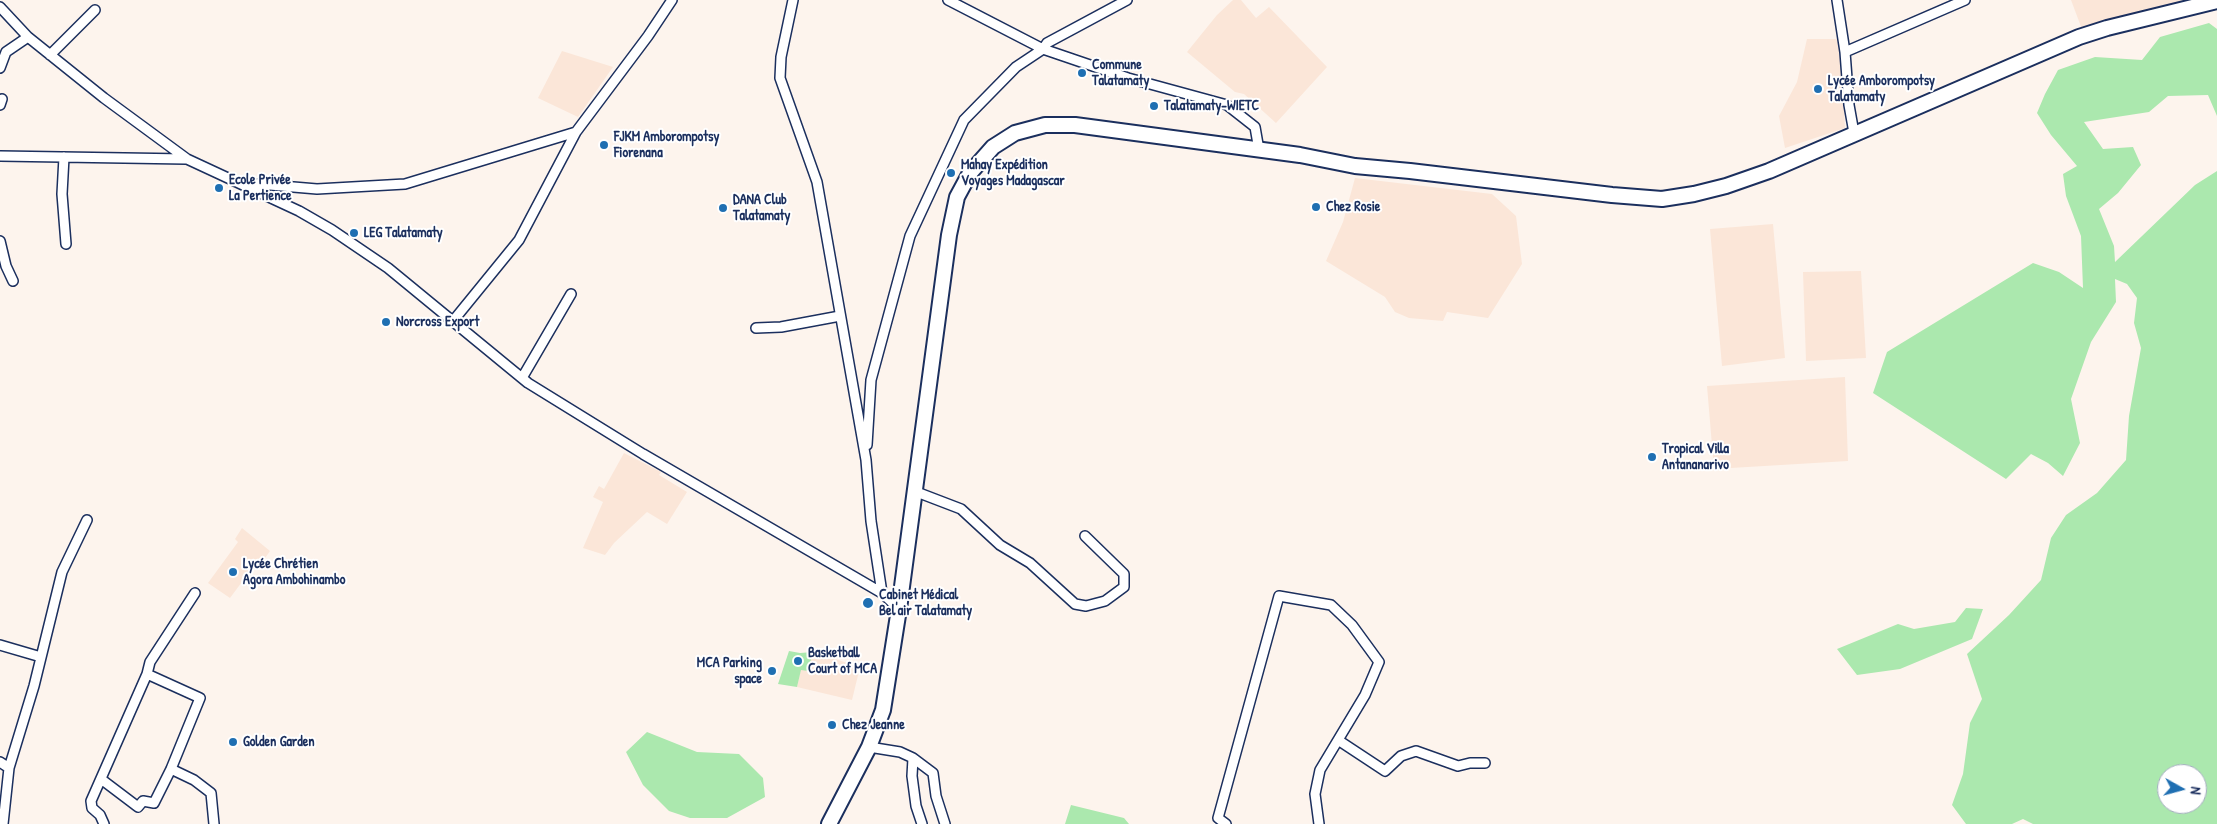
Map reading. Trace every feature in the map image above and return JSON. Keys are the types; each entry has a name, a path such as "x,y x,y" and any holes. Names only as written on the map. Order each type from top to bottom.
{"main road":[{"path":"829,824 869,747 883,710 899,609 949,235 957,197 970,173 993,146 1015,133 1057,124 1114,129 1300,155 1355,166 1410,170 1612,195 1662,199 1726,186 1769,171 1854,133 2107,28 2217,1"}],"street":[{"path":"453,321 519,240 576,132 648,36 672,0"},
{"path":"793,0 781,57 780,78 817,182 866,460 871,521 882,593"},
{"path":"948,0 1043,49 1128,78 1227,105 1255,127 1259,150"},
{"path":"866,460 871,380 910,236 964,120 1016,66 1043,49 1047,43 1128,0"},
{"path":"1836,0 1846,52 1849,105 1854,133"},
{"path":"1846,52 1965,0"},
{"path":"0,7 28,37 50,55 187,159 299,210 332,230 388,268 522,378 643,454 882,593 899,609"},
{"path":"50,55 95,10"},
{"path":"0,68 6,52 28,37"},
{"path":"248,186 258,184 317,189 405,184 576,132"},
{"path":"0,156 187,159"},
{"path":"64,157 62,194 66,244"},
{"path":"0,242 3,268 13,281"},
{"path":"522,378 571,294"},
{"path":"756,328 781,327 840,316"},
{"path":"914,491 961,509 1000,545 1030,563 1075,604 1086,606 1105,601 1124,587 1124,574 1085,536"},
{"path":"3,824 9,768 41,657 62,572 86,520"},
{"path":"104,824 100,814 92,808 91,801 147,674 150,662 195,593"},
{"path":"1226,824 1218,818 1279,596 1331,605 1352,625 1379,662 1365,695 1320,770 1315,794 1319,824"},
{"path":"0,645 41,657"},
{"path":"101,779 138,807 143,801 154,803 171,770 200,698 147,674"},
{"path":"1338,740 1385,771 1401,756 1416,751 1458,766 1470,763 1485,764"},
{"path":"869,747 900,752 913,758 934,773 936,796 945,824"},
{"path":"913,758 912,776 916,806 922,824"},
{"path":"0,762 9,768"},
{"path":"171,770 194,780 212,793 214,824"}],"shaded area":[{"path":"1233,0 1241,0 1256,18 1269,7 1327,67 1276,123 1244,94 1235,92 1187,52 1217,15"},
{"path":"2071,0 2191,0 2192,2 2083,32"},
{"name":"Lycée Amborompotsy Talatamaty","path":"1807,39 1840,39 1845,128 1785,148 1779,116 1797,82"},
{"path":"562,51 613,67 578,117 538,98"},
{"path":"1355,178 1492,194 1516,216 1522,264 1488,318 1447,312 1443,321 1409,318 1395,312 1385,297 1326,261 1343,222"},
{"path":"1773,224 1785,358 1722,366 1710,229"},
{"path":"1861,271 1866,358 1806,361 1803,272"},
{"path":"1845,377 1848,461 1714,469 1707,386"},
{"path":"624,453 661,472 659,475 687,492 667,524 647,512 614,543 605,555 583,548 603,502 593,497 599,486 604,489"},
{"name":"Lycée Chrétien Agora Ambohinambo","path":"242,528 270,551 263,561 259,559 230,598 208,583 238,542 235,539"},
{"path":"813,652 860,667 852,700 797,687 801,669 808,670"}],"green space":[{"path":"2209,23 2217,29 2217,116 2208,95 2168,96 2149,112 2084,122 2103,149 2133,147 2141,165 2118,193 2099,209 2114,246 2115,262 2195,185 2217,171 2217,824 2033,824 2023,819 2012,824 1966,824 1952,805 1963,774 1970,723 1982,699 1967,654 2009,615 2041,580 2051,538 2066,515 2097,493 2126,460 2129,416 2141,348 2134,323 2137,298 2127,284 2115,279 2116,302 2091,342 2071,399 2080,443 2063,476 2048,463 2031,454 2006,479 1873,393 1887,352 2033,263 2059,272 2083,288 2081,236 2066,196 2063,174 2077,166 2051,135 2037,113 2058,70 2095,57 2142,60 2160,37"},
{"path":"1966,608 1983,609 1972,639 1900,669 1857,675 1837,649 1898,624 1914,629 1955,622"},
{"name":"Basketball Court of MCA","path":"789,651 800,653 813,652 808,671 801,670 797,687 778,684"},
{"path":"647,732 697,752 739,754 763,778 765,797 727,818 690,818 669,811 643,785 626,752"},
{"path":"1071,805 1124,818 1129,824 1065,824"}],"place":[{"name":"Commune Talatamaty","path":"1082,73"},
{"name":"Lycée Amborompotsy Talatamaty","path":"1818,89"},
{"name":"Talatamaty-WIETC","path":"1154,106"},
{"name":"FJKM Amborompotsy Fiorenana","path":"604,145"},
{"name":"Mahay Expédition Voyages Madagascar","path":"951,173"},
{"name":"Ecole Privée La Pertience","path":"219,188"},
{"name":"Chez Rosie","path":"1316,207"},
{"name":"DANA Club Talatamaty","path":"723,208"},
{"name":"LEG Talatamaty","path":"354,233"},
{"name":"Norcross Export","path":"386,322"},
{"name":"Tropical Villa Antananarivo","path":"1652,457"},
{"name":"Lycée Chrétien Agora Ambohinambo","path":"233,572"},
{"name":"Cabinet Médical Bel'air Talatamaty","path":"868,603"},
{"name":"Basketball Court of MCA","path":"798,661"},
{"name":"MCA Parking space","path":"772,671"},
{"name":"Chez Jeanne","path":"832,725"},
{"name":"Golden Garden","path":"233,742"}]}
